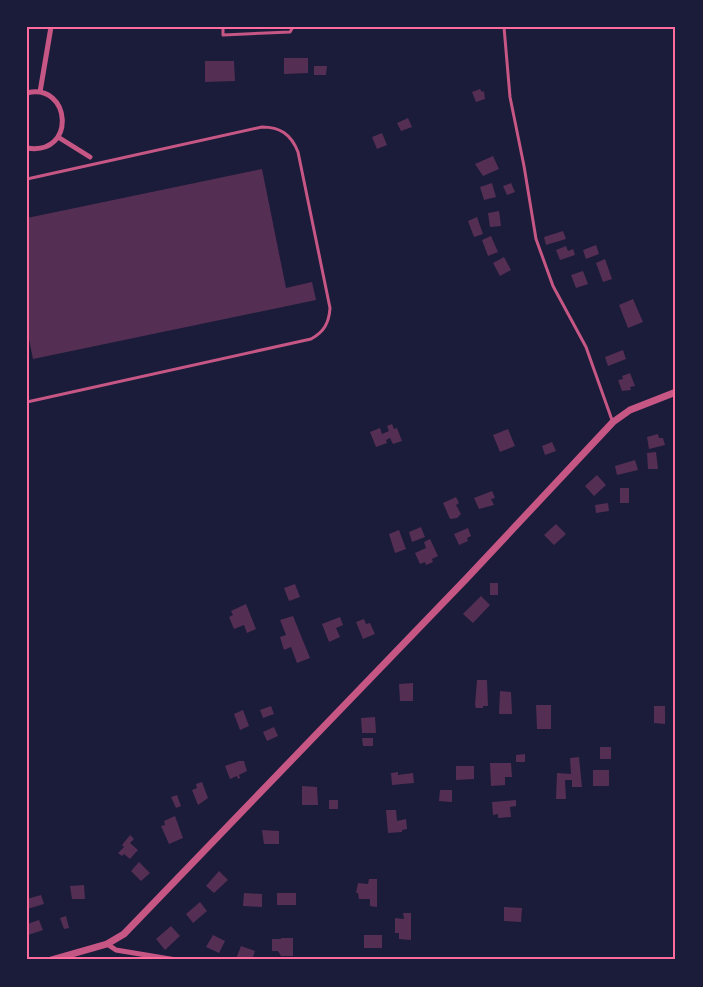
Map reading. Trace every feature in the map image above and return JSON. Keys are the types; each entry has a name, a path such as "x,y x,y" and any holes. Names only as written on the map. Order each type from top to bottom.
{"street":[{"path":"40,92 51,27"},
{"path":"27,93 40,92 49,95 56,101 63,119 58,137 45,147 27,148"},
{"path":"58,137 90,157"},
{"path":"51,960 107,944 124,934 466,579 613,422 630,410 676,392"},
{"path":"107,944 116,950 176,960"}],"lane":[{"path":"223,27 223,35 290,32 293,27"},
{"path":"504,27 510,97 536,239 553,286 586,346 613,422"},
{"path":"27,179 262,127 282,130 289,136 298,152 330,308 329,318 320,334 310,339 27,402"},
{"path":"90,157 94,164"}],"building":[{"path":"284,58 308,58 308,73 284,74"},
{"path":"205,61 234,61 235,81 205,82"},
{"path":"314,66 327,66 326,75 314,75"},
{"path":"480,89 484,91 485,99 476,102 472,92"},
{"path":"408,118 412,127 401,131 397,123"},
{"path":"382,133 387,145 377,149 372,137"},
{"path":"493,156 499,169 483,176 475,164"},
{"path":"262,169 286,288 312,282 316,300 33,359 27,329 27,218"},
{"path":"492,183 496,197 484,200 480,187"},
{"path":"511,183 515,192 507,195 503,186"},
{"path":"499,211 501,226 490,227 488,213"},
{"path":"477,217 483,234 474,237 468,221"},
{"path":"563,231 566,239 546,245 544,237"},
{"path":"491,236 498,252 488,256 482,240"},
{"path":"596,245 599,254 586,259 583,250"},
{"path":"566,246 568,251 573,249 575,255 560,260 556,250"},
{"path":"504,257 511,270 500,276 493,263"},
{"path":"605,259 612,279 603,282 596,263"},
{"path":"583,271 588,284 576,288 571,275"},
{"path":"633,299 643,322 628,328 619,305"},
{"path":"623,350 626,359 608,366 605,357"},
{"path":"630,373 635,386 630,387 631,390 622,391 618,380"},
{"path":"392,424 394,429 397,428 402,441 393,444 390,438 386,440 387,443 376,447 370,432 380,428 382,434 389,431 387,426"},
{"path":"508,429 515,446 500,452 493,435"},
{"path":"658,434 659,438 663,438 665,445 649,449 647,437"},
{"path":"552,442 556,451 545,455 542,446"},
{"path":"656,452 658,469 648,469 647,453"},
{"path":"635,460 638,470 617,475 615,466"},
{"path":"597,475 606,485 594,496 585,486"},
{"path":"620,488 629,488 629,503 620,503"},
{"path":"492,491 495,498 491,499 494,505 479,509 474,498"},
{"path":"456,497 459,503 456,505 461,514 457,518 450,519 443,503"},
{"path":"608,503 609,511 596,513 595,505"},
{"path":"556,524 566,534 554,545 544,535"},
{"path":"421,527 425,537 412,542 409,532"},
{"path":"468,528 471,536 467,538 468,541 459,545 454,534"},
{"path":"399,530 406,549 395,553 389,534"},
{"path":"430,539 438,556 432,559 433,562 426,565 425,562 420,564 415,553 426,548 424,542"},
{"path":"490,583 498,583 498,595 490,595"},
{"path":"295,584 300,597 289,601 284,588"},
{"path":"481,596 490,605 473,623 463,614"},
{"path":"246,604 256,629 247,633 244,625 234,629 229,617 233,615 231,611"},
{"path":"293,616 310,658 297,663 291,647 284,650 280,637 286,635 280,620"},
{"path":"340,617 343,625 336,628 340,637 329,642 322,624"},
{"path":"364,619 366,624 370,623 375,634 363,639 356,622"},
{"path":"477,680 487,680 488,706 483,706 483,708 476,708 475,705"},
{"path":"413,683 413,701 400,701 399,684"},
{"path":"500,691 511,692 512,714 499,714"},
{"path":"536,705 551,705 551,729 537,729"},
{"path":"271,706 274,714 263,718 260,710"},
{"path":"654,706 665,706 665,724 654,723"},
{"path":"243,710 249,726 240,730 234,714"},
{"path":"375,717 376,733 362,733 361,718"},
{"path":"274,727 278,736 267,741 263,732"},
{"path":"362,738 373,738 373,746 363,746"},
{"path":"600,747 611,747 611,759 600,759"},
{"path":"525,754 525,762 516,762 516,755"},
{"path":"579,757 582,787 572,787 572,780 565,780 566,799 556,799 557,773 571,774 570,758"},
{"path":"244,761 247,771 239,775 238,779 237,776 230,779 225,766"},
{"path":"490,763 511,763 512,777 505,777 505,785 491,786"},
{"path":"456,766 474,766 474,779 456,780"},
{"path":"593,770 609,770 609,786 593,786"},
{"path":"398,772 398,775 413,773 414,783 392,785 391,773"},
{"path":"202,782 208,798 198,805 192,790 197,788 196,784"},
{"path":"302,786 317,787 318,805 302,805"},
{"path":"440,790 452,790 452,802 439,801"},
{"path":"177,795 181,806 176,808 171,797"},
{"path":"329,800 338,800 338,809 329,809"},
{"path":"516,800 516,806 510,807 511,817 498,818 498,814 493,815 492,802"},
{"path":"386,810 396,810 397,821 406,819 407,829 402,832 388,833"},
{"path":"175,816 183,838 169,844 161,826 165,825 164,821"},
{"path":"262,830 279,831 279,844 264,844"},
{"path":"130,835 134,839 130,843 138,850 130,859 118,853"},
{"path":"139,862 150,873 141,881 131,871"},
{"path":"219,871 228,880 214,893 206,886"},
{"path":"369,879 377,879 377,907 370,906 370,899 359,899 356,893 358,883 368,884"},
{"path":"84,885 85,899 72,899 70,886"},
{"path":"244,893 262,894 262,907 243,906"},
{"path":"277,893 296,893 296,905 277,905"},
{"path":"41,895 44,904 27,909 27,899"},
{"path":"200,902 207,911 193,923 186,914"},
{"path":"504,907 522,908 521,922 504,921"},
{"path":"403,913 411,913 411,940 399,939 399,933 395,933 395,918 404,919"},
{"path":"66,916 69,928 64,929 60,918"},
{"path":"39,920 43,930 28,935 27,924"},
{"path":"171,926 180,936 165,950 156,939"},
{"path":"213,935 225,941 219,953 206,947"},
{"path":"364,935 382,935 382,948 364,948"},
{"path":"293,938 293,956 281,956 278,951 272,951 272,939"},
{"path":"241,946 255,951 252,960 236,959"}]}
